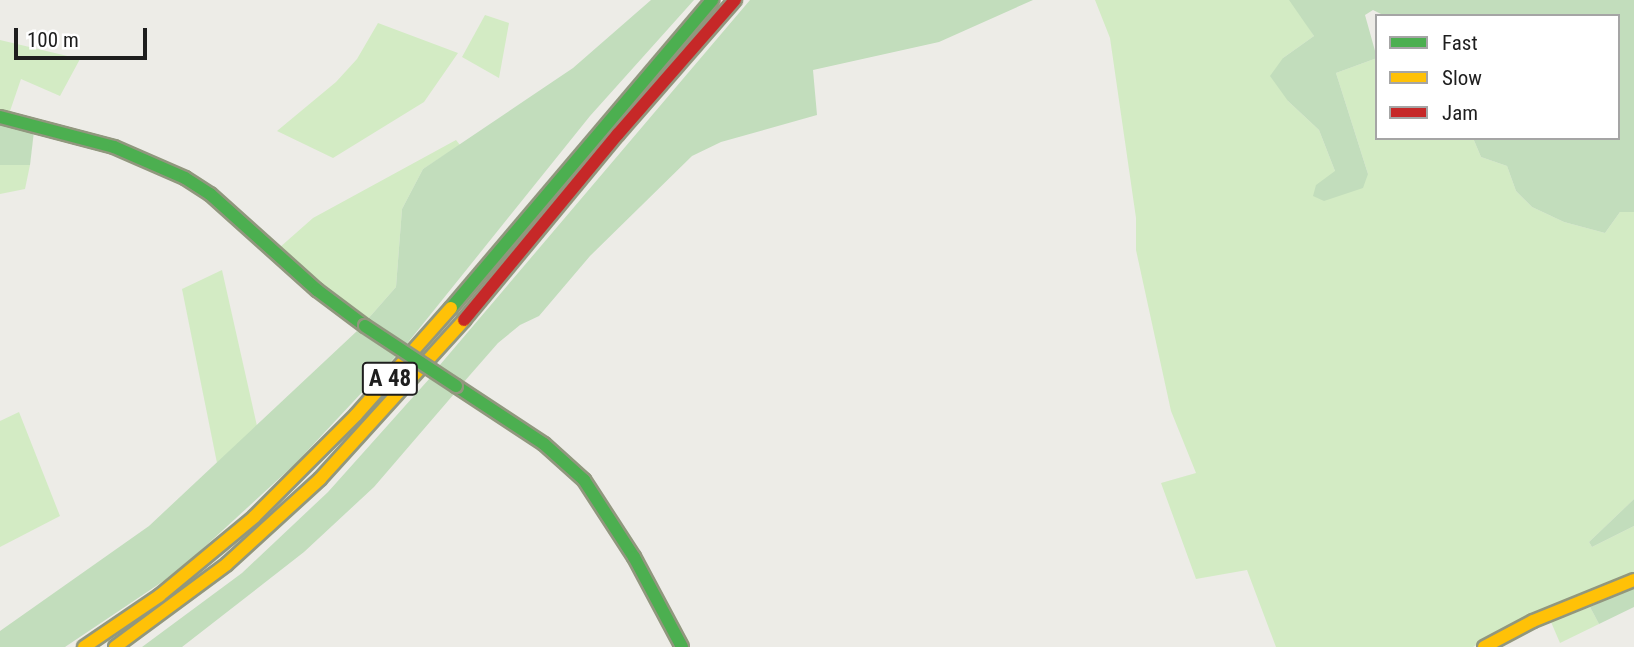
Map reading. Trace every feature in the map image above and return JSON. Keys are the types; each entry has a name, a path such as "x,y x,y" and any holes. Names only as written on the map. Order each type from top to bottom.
{"main road":[{"name":"A 48","path":"84,647 159,596 224,543 356,415 419,347 636,85 712,0"},
{"name":"A 48","path":"116,647 226,564 320,479 436,354 618,134 735,0"},
{"path":"0,117 101,143 158,164 210,194 317,290 365,326 544,444 584,480 634,557 682,647"},
{"path":"1484,647 1533,621 1634,580"}],"green space":[{"path":"651,0 694,0 590,116 406,345 367,320 396,287 402,209 423,169 573,68"},
{"path":"750,0 1033,0 939,42 813,70 817,115 721,142 692,156 590,256 539,316 520,325 498,343 463,383 439,366"},
{"path":"1095,0 1292,0 1314,36 1283,58 1288,101 1319,130 1335,171 1368,174 1336,73 1375,59 1375,140 1474,140 1481,157 1507,166 1516,191 1532,207 1564,222 1605,233 1620,212 1634,212 1634,499 1589,542 1592,547 1634,526 1634,575 1523,619 1473,647 1276,647 1247,570 1196,579 1161,483 1196,473 1171,411 1136,250 1136,218 1110,38"},
{"path":"1289,0 1634,0 1634,212 1620,212 1605,233 1564,222 1532,207 1516,191 1507,166 1481,157 1474,140 1620,140 1620,14 1381,14 1373,10 1365,15 1375,59 1336,73 1368,174 1363,188 1324,201 1313,196 1316,185 1335,171 1319,130 1288,101 1270,76 1283,58 1314,36"},
{"path":"485,15 509,23 499,78 462,57"},
{"path":"378,23 458,53 424,102 333,158 277,131 336,82 357,59"},
{"path":"0,40 80,59 60,96 21,79 9,114 0,112"},
{"path":"0,122 34,131 30,165 0,165"},
{"path":"456,140 460,145 423,169 402,209 396,287 367,320 347,307 279,248 313,218"},
{"path":"0,165 30,165 25,189 0,194"},
{"path":"222,270 257,426 217,463 182,289"},
{"path":"357,331 396,356 295,464 199,552 165,580 65,647 0,647 0,631 149,526"},
{"path":"430,378 454,394 374,487 304,552 182,647 142,647 242,573 328,492"},
{"path":"19,412 60,516 0,547 0,421"},
{"path":"1634,499 1634,526 1592,547 1589,542"},
{"path":"1634,587 1634,607 1599,624 1590,607"},
{"path":"1590,607 1599,624 1560,643 1551,622"}],"traffic: fast":[{"path":"451,308 712,0"},
{"path":"0,117 114,147 185,178 210,194 317,290 365,326"},
{"path":"365,326 456,386"},
{"path":"456,386 544,444 584,480 634,557 682,647"}],"traffic: slow":[{"path":"84,647 159,596 254,517 356,415 451,308"},
{"path":"115,647 227,564 320,479 464,320"},
{"path":"1484,647 1533,621 1634,580"}],"traffic: jam":[{"path":"464,320 618,134 735,0"}]}
